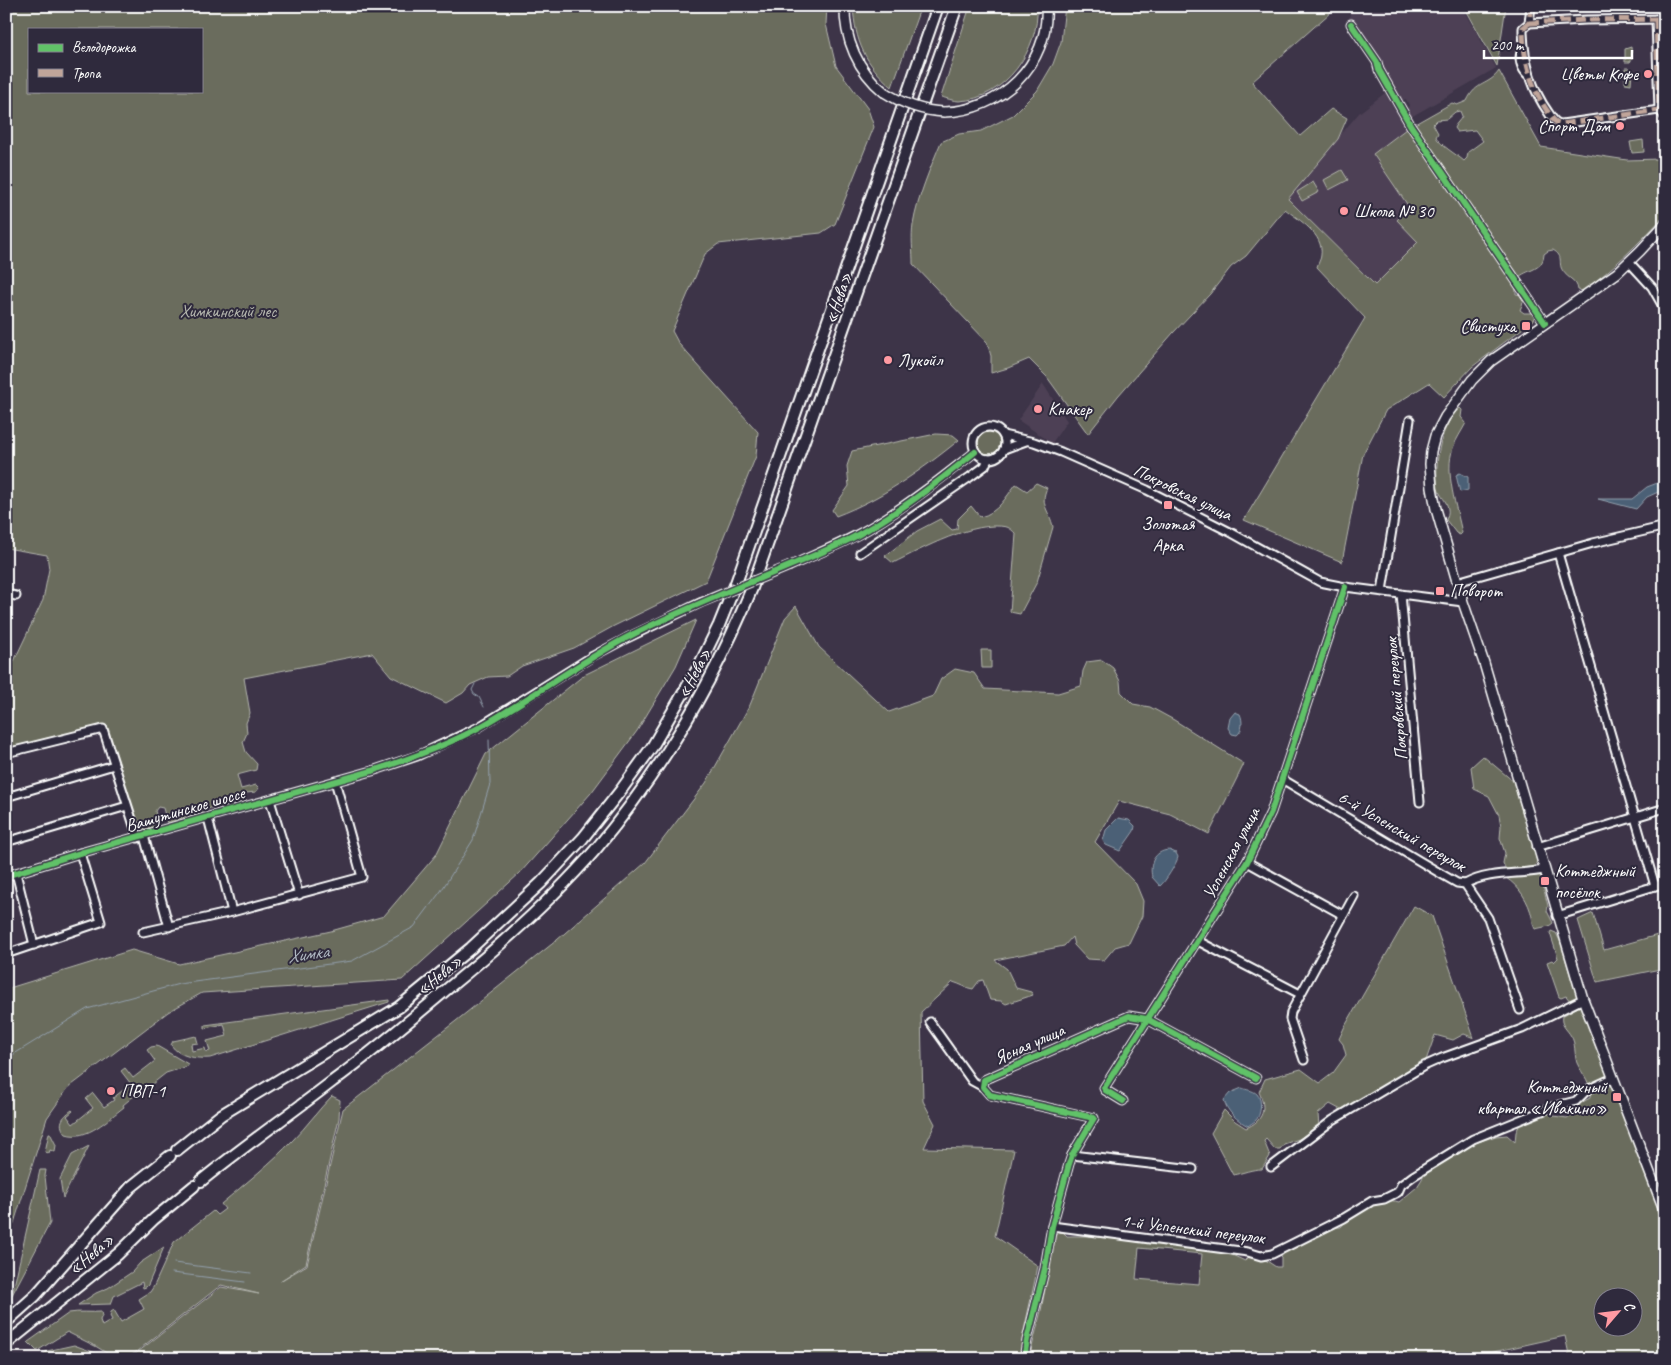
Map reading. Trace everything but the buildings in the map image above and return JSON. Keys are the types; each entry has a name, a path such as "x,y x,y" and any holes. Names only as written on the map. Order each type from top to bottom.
{"highway":[{"name":"«Нева»","path":"6,1322 34,1296 131,1187 221,1115 399,1007 471,948 541,883 583,838 652,747 698,668 719,625 736,583 938,6"},
{"name":"«Нева»","path":"6,1344 118,1254 154,1219 243,1146 339,1076 482,961 553,895 595,850 633,801 663,758 711,679 752,588 786,497 957,6"}],"main road":[{"path":"845,6 846,28 854,54 866,73 884,92 912,107 922,110 957,112 984,104 1007,90 1026,71 1040,46 1046,6"},
{"path":"1665,224 1630,262 1600,286 1491,361 1472,380 1445,417 1435,436 1430,464 1436,509 1463,602 1484,663 1583,999 1665,1212"}],"street":[{"path":"1529,23 1531,6"},
{"path":"1656,18 1663,113 1558,124 1539,100 1530,78 1520,64 1523,48 1523,28 1529,23 1656,18 1665,18"},
{"path":"1351,24 1377,62 1379,70 1411,126 1545,324"},
{"path":"1630,262 1652,287 1665,310"},
{"path":"1382,591 1410,420"},
{"path":"987,427 994,428 1003,435 1004,449 1000,455 988,460 980,457 975,452 972,446 973,439 981,429 987,427"},
{"name":"Покровская улица","path":"1003,435 1062,452 1152,493 1230,532 1320,582 1463,602"},
{"path":"1004,449 1027,441"},
{"name":"Вашутинское шоссе","path":"6,876 372,771 417,756 479,727 593,656 627,638 700,604 853,538 912,500 975,452"},
{"path":"860,553 970,477 985,466 988,460"},
{"path":"1457,582 1558,552 1662,527"},
{"path":"1558,552 1655,886"},
{"name":"Успенская улица","path":"1123,1100 1104,1088 1247,862 1267,820 1282,779 1345,587"},
{"path":"6,594 16,596"},
{"name":"Покровский переулок","path":"1401,594 1420,802"},
{"path":"6,753 103,729 127,806 141,837 169,927"},
{"path":"6,797 114,765"},
{"name":"6-й Успенский переулок","path":"1282,779 1456,883 1465,884 1488,918 1520,1010"},
{"path":"143,932 232,912 362,877 335,781"},
{"path":"270,800 299,895"},
{"path":"6,842 127,806"},
{"path":"1537,847 1665,808"},
{"path":"208,818 232,912"},
{"path":"6,954 102,922 80,854"},
{"path":"1247,862 1343,915"},
{"path":"1465,884 1472,880 1489,876 1544,870"},
{"path":"16,873 34,945"},
{"path":"1557,916 1665,883"},
{"path":"1304,1060 1290,1019 1290,1012 1354,896"},
{"path":"1198,941 1300,994"},
{"path":"1271,1167 1333,1120 1424,1066 1522,1030 1583,999"},
{"name":"Ясная улица","path":"1072,1155 1094,1118 990,1095 983,1087 984,1080 1129,1016 1147,1019"},
{"path":"1147,1019 1256,1078"},
{"path":"930,1022 972,1081 983,1087"},
{"name":"1-й Успенский переулок","path":"1052,1226 1248,1252 1261,1256 1272,1254 1344,1218 1372,1201 1384,1199 1398,1192 1401,1185 1413,1176 1473,1139 1552,1107 1576,1101 1587,1090 1613,1078"},
{"path":"1024,1359 1045,1268 1052,1226 1072,1155 1193,1169"}],"shaded area":[{"path":"1349,6 1462,6 1496,68 1409,118 1406,113 1409,105 1406,99 1399,101 1355,27 1355,21 1349,18 1351,10"},
{"name":"Школа № 30","path":"1385,93 1406,129 1373,154 1409,207 1397,220 1419,242 1376,285 1287,198 1359,113"},
{"path":"1043,384 1067,421 1052,443 1018,420"}],"green space":[{"name":"Химкинский лес","path":"6,6 827,6 826,24 836,66 868,109 874,127 835,224 821,233 718,244 705,254 672,331 679,344 758,432 756,456 706,581 614,626 574,648 522,666 507,676 488,677 470,685 463,693 446,703 391,676 372,653 244,678 250,713 246,723 247,733 243,742 246,752 257,764 256,770 237,775 241,789 256,785 259,788 256,792 246,793 237,800 167,823 163,808 158,807 155,811 158,821 157,826 139,830 106,729 6,753 6,678 43,600 49,569 47,555 6,548"},
{"path":"853,6 921,6 892,87 875,70 863,51 856,30"},
{"path":"970,6 1037,6 1036,22 1033,39 1026,54 1005,81 991,91 976,98 954,101 941,97"},
{"path":"1065,6 1328,6 1331,12 1252,82 1300,136 1331,109 1347,118 1338,139 1288,199 1375,285 1418,242 1397,220 1409,207 1373,154 1406,129 1452,103 1457,105 1467,101 1474,90 1495,76 1499,71 1541,147 1627,160 1659,159 1665,164 1665,215 1626,255 1583,291 1578,290 1576,284 1561,268 1559,255 1553,250 1548,251 1544,254 1543,260 1538,267 1522,275 1516,281 1516,294 1522,295 1524,300 1520,310 1524,313 1535,313 1531,322 1472,367 1444,397 1429,383 1386,410 1363,454 1342,562 1244,520 1365,318 1317,267 1321,256 1321,247 1315,234 1285,209 1246,256 1231,267 1210,294 1173,333 1118,396 1088,434 1047,377 1029,359 991,373 991,356 987,342 913,264 912,235 915,215 941,142 959,134 981,131 1013,115 1037,91 1053,64 1061,42","holes":["1460,111 1462,116 1454,128 1457,132 1475,130 1483,141 1468,152 1467,158 1464,161 1438,140 1436,137 1438,133 1433,124 1437,120 1447,119 1455,112"]},
{"path":"1464,6 1506,6 1497,66"},
{"path":"1631,47 1632,59 1630,62 1625,62 1625,49"},
{"path":"1625,68 1630,68 1632,71 1631,84 1625,83"},
{"path":"1643,140 1644,152 1632,153 1630,142"},
{"path":"1342,170 1348,180 1329,190 1324,180"},
{"path":"1313,182 1319,192 1302,201 1297,192"},
{"path":"1460,408 1462,410 1461,417 1466,423 1453,448 1450,468 1452,490 1462,533 1460,535 1456,533 1446,520 1448,509 1438,488 1437,467 1443,434 1453,415"},
{"path":"989,432 997,435 1000,443 997,451 989,454 981,451 978,443 981,435"},
{"path":"936,434 953,435 959,440 900,483 869,501 836,516 832,510 849,486 847,466 852,451"},
{"path":"1036,483 1047,488 1044,499 1053,527 1037,582 1020,614 1010,612 1016,534 1008,527 979,528 948,537 893,563 885,556 917,531 940,519 952,530 957,529 958,519 971,506 980,517 986,515 1001,504 1016,484 1027,491"},
{"path":"796,606 819,647 889,712 933,696 941,679 955,669 974,673 985,689 1058,693 1081,686 1083,671 1087,662 1102,660 1113,668 1120,681 1121,692 1133,704 1150,707 1244,764 1209,834 1170,814 1119,801 1095,842 1136,884 1143,901 1142,916 1129,943 1115,947 1104,960 1087,959 1074,945 1072,937 1064,946 995,960 1007,969 1016,988 1031,992 1033,995 1006,1004 1001,1001 990,1000 983,980 979,981 973,989 953,982 921,1012 923,1101 935,1124 924,1148 1014,1150 995,1236 1038,1266 1023,1335 1020,1359 129,1359 221,1287 259,1294 221,1285 127,1359 116,1359 67,1332 37,1351 28,1342 69,1313 101,1312 100,1320 102,1326 112,1320 110,1316 114,1310 121,1322 144,1309 139,1299 150,1292 154,1286 174,1242 213,1211 217,1215 225,1209 221,1204 285,1148 332,1096 340,1100 339,1118 306,1264 280,1281 307,1265 343,1109 557,940 645,863 706,783 750,705 785,618"},
{"path":"696,620 676,666 637,731 591,793 520,873 402,980 202,993 168,1012 68,1088 47,1118 14,1223 6,1242 6,989 132,950 179,964 331,931 384,916 436,855 486,754 584,675"},
{"path":"981,650 991,650 991,668 982,668"},
{"path":"1483,756 1513,781 1537,861 1535,866 1510,870 1505,868 1503,863 1505,853 1500,838 1501,826 1499,815 1489,796 1474,789 1471,767"},
{"path":"1540,874 1548,906 1547,911 1553,923 1549,926 1535,929 1531,911 1526,900 1515,885 1506,878 1507,876"},
{"path":"1414,906 1432,916 1474,1038 1464,1034 1453,1040 1435,1035 1424,1066 1343,1111 1330,1104 1318,1114 1319,1127 1299,1139 1284,1144 1280,1149 1275,1149 1266,1139 1264,1141 1270,1156 1262,1169 1233,1175 1211,1133 1224,1110 1235,1121 1246,1128 1256,1122 1262,1114 1263,1104 1259,1092 1265,1079 1301,1069 1320,1083 1333,1073 1346,1055 1343,1044 1339,1039 1344,1028"},
{"path":"1593,913 1604,950 1665,933 1665,968 1597,982 1578,920"},
{"path":"1551,931 1556,933 1560,941 1577,998 1571,1002 1566,996 1559,997 1547,962 1552,960 1554,962 1558,958"},
{"path":"389,1000 389,1002 210,1058 183,1055 171,1045 173,1041 196,1036 198,1043 191,1044 192,1051 205,1048 206,1052 210,1051 207,1041 227,1036 224,1024 205,1028 205,1025"},
{"path":"1580,1006 1665,1225 1665,1359 1570,1359 1565,1336 1462,1359 1029,1359 1041,1311 1054,1238 1058,1232 1063,1232 1067,1236 1115,1236 1230,1254 1245,1261 1249,1257 1264,1259 1276,1267 1281,1267 1281,1257 1288,1249 1310,1236 1315,1239 1326,1230 1341,1227 1352,1216 1367,1207 1384,1201 1399,1202 1417,1187 1425,1174 1472,1144 1496,1136 1507,1135 1515,1142 1516,1132 1521,1122 1548,1112 1551,1112 1554,1116 1567,1118 1572,1115 1575,1106 1590,1098 1590,1088 1577,1063 1574,1042 1562,1016","holes":["1139,1248 1202,1254 1199,1284 1136,1279"]},
{"path":"157,1046 188,1064 188,1066 166,1073 137,1096 135,1095 123,1105 124,1107 97,1128 82,1134 66,1134 61,1124 66,1115 73,1111 67,1116 73,1124 93,1108 86,1099 93,1093 104,1107 114,1100 113,1098 131,1084 121,1071 125,1068 133,1078 155,1061 147,1050"},
{"path":"49,1133 56,1145 55,1152 50,1150 49,1153 45,1152"},
{"path":"89,1146 63,1198 60,1179 72,1155"},
{"path":"40,1170 46,1170 50,1223 12,1295"},
{"path":"164,1247 146,1287 143,1288 142,1282 114,1296 111,1304 78,1305 132,1272 140,1263"},
{"path":"74,1345 112,1359 38,1359 47,1351"}],"water":[{"path":"1460,473 1468,477 1468,490 1460,492 1456,475"},
{"path":"1660,482 1665,483 1665,489 1647,497 1636,509 1598,499 1632,499 1647,487"},
{"path":"1235,712 1240,714 1242,719 1241,728 1237,735 1232,734 1228,728 1230,718"},
{"path":"1118,818 1129,820 1135,826 1134,831 1120,851 1106,845 1103,841 1106,830"},
{"path":"1169,850 1176,853 1178,857 1165,881 1160,886 1152,877 1152,863 1156,856"},
{"path":"1242,1088 1255,1093 1260,1100 1259,1116 1248,1126 1233,1115 1227,1108 1224,1100 1230,1093"}],"waterway":[{"name":"Химка","path":"475,684 472,690 479,697 484,707"},
{"name":"Химка","path":"6,1059 87,1009 179,984 352,961 414,927 441,891 473,840 490,784 489,740"},
{"path":"174,1263 251,1273"},
{"path":"172,1273 245,1282"}],"marked path":[{"path":"1531,6 1529,23 1523,28 1527,64 1537,93 1556,122 1562,124 1659,110"},
{"path":"1656,19 1659,110"},
{"path":"1529,23 1665,19"}],"cycle path":[{"path":"1351,24 1377,62 1379,70 1411,126 1545,323"},
{"path":"6,876 80,853 372,771 441,746 499,716 626,638 854,537 916,497 975,452"},
{"path":"1123,1101 1104,1088 1247,862 1271,812 1345,587"},
{"path":"1024,1359 1045,1268 1052,1226 1069,1164 1072,1155 1094,1118 990,1095 983,1087 984,1080 1129,1016 1147,1019 1256,1078"}],"place":[{"name":"Цветы Кофе","path":"1648,74"},
{"name":"Спорт Дом","path":"1620,126"},
{"name":"Школа № 30","path":"1344,211"},
{"name":"Свистуха","path":"1526,326"},
{"name":"Лукойл","path":"888,360"},
{"name":"Кнакер","path":"1038,409"},
{"name":"Золотая Арка","path":"1168,505"},
{"name":"Поворот","path":"1440,591"},
{"name":"Коттеджный посёлок","path":"1545,881"},
{"name":"ПВП-1","path":"111,1091"},
{"name":"Коттеджный квартал «Ивакино»","path":"1617,1097"}]}
